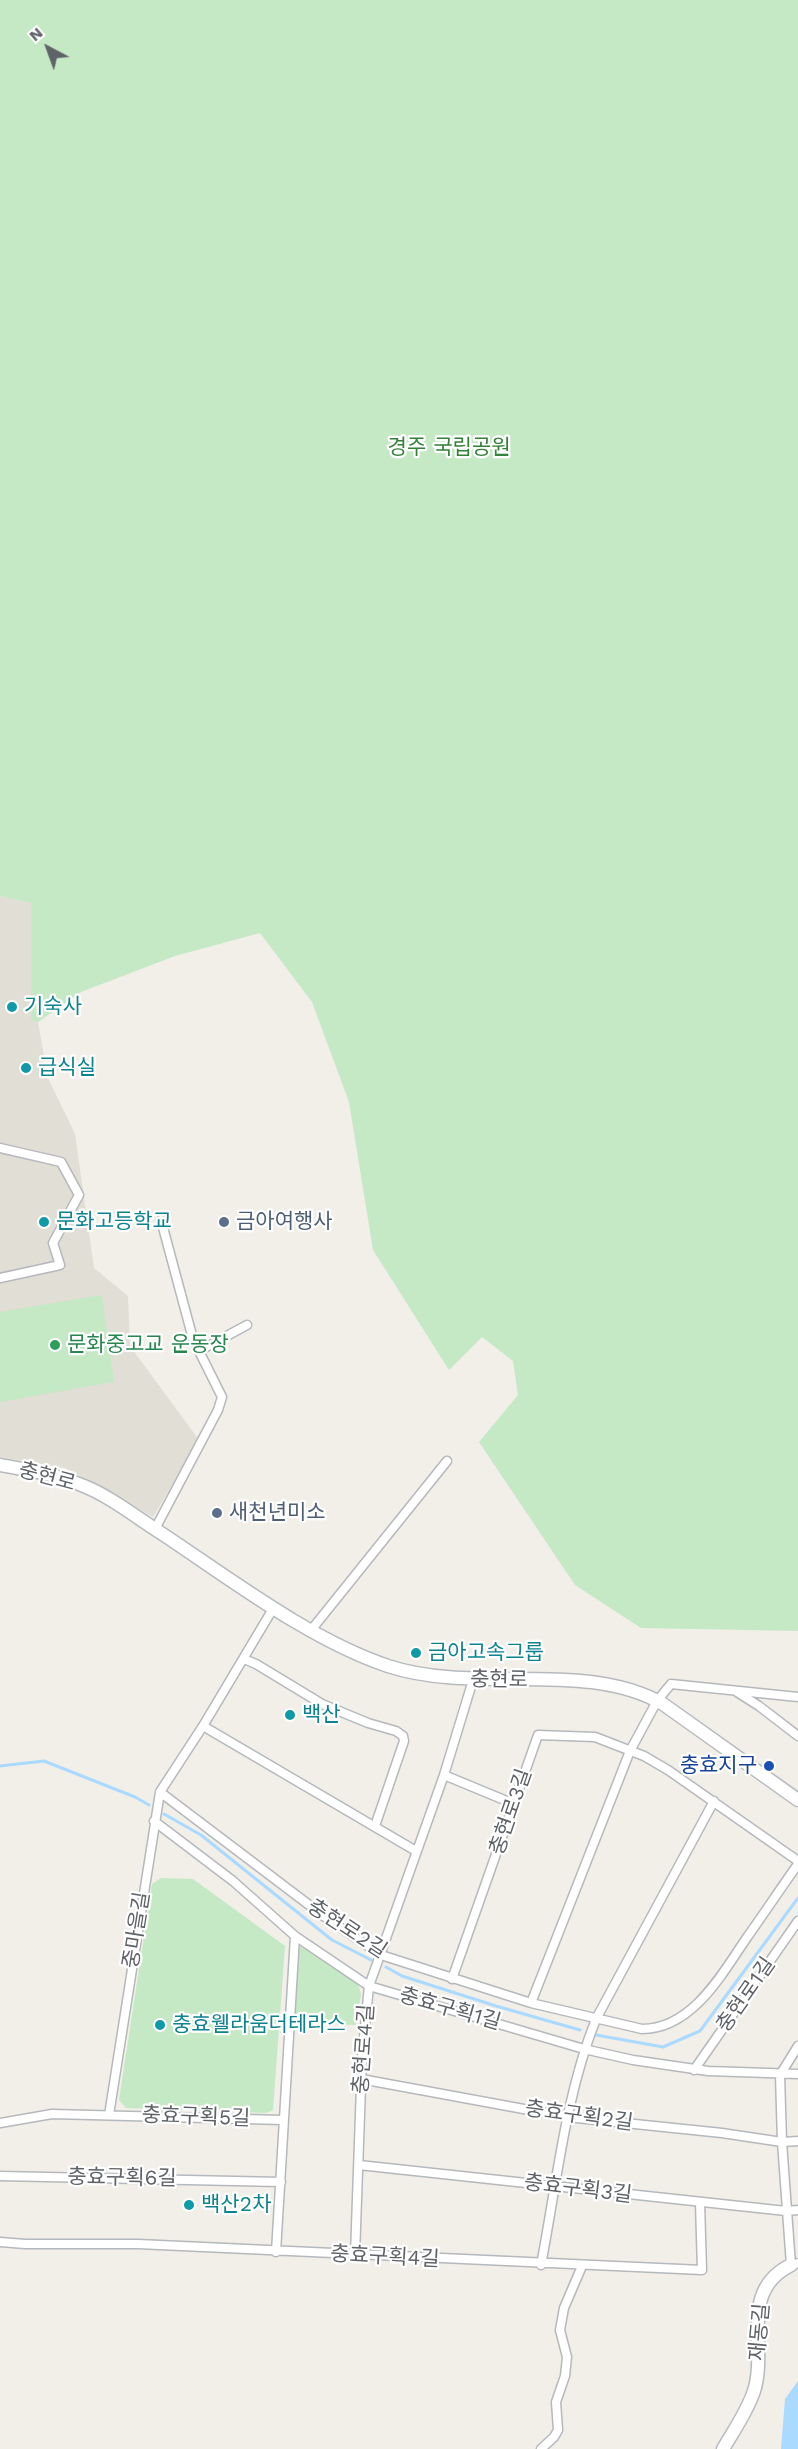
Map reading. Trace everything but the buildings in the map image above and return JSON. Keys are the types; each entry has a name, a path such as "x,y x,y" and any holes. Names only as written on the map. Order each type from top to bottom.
{"street":[{"path":"0,1148 61,1162 79,1195 52,1243 60,1265 0,1278"},
{"path":"155,1529 218,1410 222,1397 193,1339 161,1220"},
{"path":"199,1352 247,1325"},
{"path":"312,1629 447,1461"},
{"name":"충현로","path":"0,1465 37,1472 84,1486 155,1529 274,1607 362,1657 390,1667 447,1678 578,1681 640,1691 798,1800"},
{"name":"중마을길","path":"109,2115 160,1792 203,1726 274,1607"},
{"path":"243,1659 256,1664 322,1704 396,1731 403,1736 404,1741 375,1826"},
{"name":"충현로4길","path":"355,2255 361,2079 369,1986 444,1775 473,1680"},
{"path":"531,2002 630,1751 657,1701 671,1684 798,1697"},
{"path":"731,1690 759,1706 798,1736"},
{"path":"203,1726 416,1851"},
{"name":"충현로3길","path":"452,1979 538,1735 595,1737 656,1762 798,1862"},
{"path":"444,1775 514,1804"},
{"name":"충현로2길","path":"160,1792 325,1917 381,1955 531,2002 632,2028 650,2029 669,2024 693,2007 717,1981 798,1862"},
{"path":"541,2265 567,2117 584,2049 596,2019 714,1801"},
{"name":"충효구획1길","path":"154,1821 233,1881 295,1936 369,1986 584,2049 640,2061 694,2070 798,2074"},
{"name":"충현로1길","path":"694,2070 798,1921"},
{"path":"276,2252 295,1936"},
{"path":"780,2075 798,2046"},
{"name":"재동길","path":"723,2449 745,2413 754,2390 759,2302 767,2284 779,2271 795,2264 786,2211 780,2075"},
{"name":"충효구획2길","path":"361,2079 567,2117 722,2133 782,2142 798,2141"},
{"path":"0,2123 52,2114 109,2115"},
{"name":"충효구획5길","path":"109,2115 283,2120"},
{"name":"충효구획3길","path":"359,2165 700,2203 786,2211 798,2210"},
{"name":"충효구획6길","path":"0,2175 281,2182"},
{"name":"충효구획4길","path":"0,2242 138,2244 702,2271 700,2203"},
{"path":"541,2449 558,2430 556,2402 565,2376 567,2357 560,2330 564,2308 582,2266"}],"shaded area":[{"path":"0,896 31,903 31,1019 38,1022 48,1078 75,1134 94,1268 128,1296 130,1346 199,1440 153,1517 65,1468 0,1457"}],"green space":[{"name":"경주 국립공원","path":"0,0 798,0 798,1631 641,1628 575,1585 479,1442 518,1395 513,1361 482,1337 449,1370 373,1250 349,1102 312,1002 260,933 175,956 81,992 38,1022 31,1020 31,903 0,896"},
{"name":"문화중고교 운동장","path":"102,1295 114,1382 0,1402 0,1312"},
{"path":"161,1878 193,1879 285,1946 273,2110 266,2113 126,2108 119,2100 152,1884"},
{"path":"298,1945 358,1983 361,1995 356,2025 294,2022"}],"water":[{"path":"798,2381 798,2449 781,2449 785,2399"}],"waterway":[{"path":"0,1766 44,1761 135,1797 149,1805"},
{"path":"164,1814 201,1835 332,1940 371,1960"},
{"path":"596,2035 663,2047 700,2031 798,1898"},
{"path":"386,1967 402,1976 580,2030"}],"place":[{"name":"기숙사","path":"12,1007"},
{"name":"급식실","path":"26,1068"},
{"name":"문화고등학교","path":"44,1222"},
{"name":"금아여행사","path":"224,1222"},
{"name":"문화중고교 운동장","path":"55,1345"},
{"name":"새천년미소","path":"217,1513"},
{"name":"금아고속그룹","path":"416,1653"},
{"name":"백산","path":"290,1715"},
{"name":"충효지구","path":"769,1766"},
{"name":"충효웰라움더테라스","path":"160,2025"},
{"name":"백산2차","path":"189,2205"}]}
